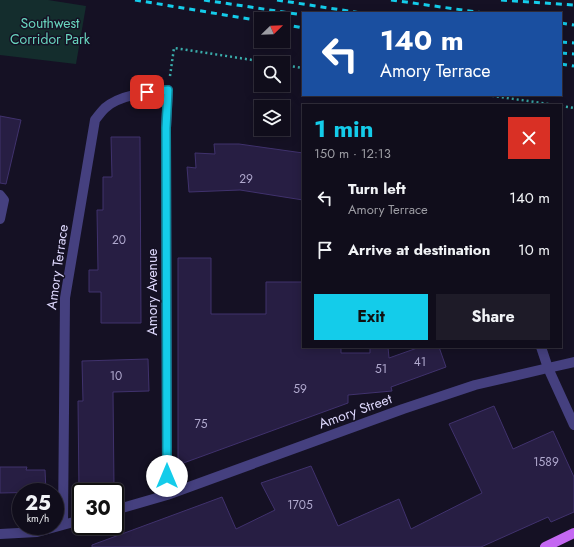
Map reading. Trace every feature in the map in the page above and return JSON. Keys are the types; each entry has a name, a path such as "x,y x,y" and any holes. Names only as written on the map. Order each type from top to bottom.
{"main road":[{"path":"545,547 574,533"}],"street":[{"name":"Amory Avenue","path":"167,495 166,128 168,90"},
{"name":"Amory Terrace","path":"63,483 65,298 95,120 106,107 121,99 147,92 168,90"},
{"path":"0,195 4,200 0,219"},
{"path":"541,348 548,368 574,425"},
{"name":"Amory Street","path":"124,507 167,495 403,409 486,381 507,378 574,362"},
{"path":"0,534 12,533"}],"path":[{"path":"168,90 174,48 254,60"},
{"path":"290,66 302,68"},
{"path":"494,96 548,104"},
{"path":"562,106 574,108"}],"green space":[{"name":"Southwest Corridor Park","path":"0,0 48,0 86,6 76,64 0,55"}],"building":[{"path":"0,116 21,120 6,184 0,183"},
{"path":"111,137 140,137 141,323 101,323 101,292 89,292 89,270 98,270 97,210 103,210 103,177 112,177"},
{"path":"214,144 239,144 302,153 302,200 240,190 189,192 187,167 196,168 195,153 215,154"},
{"path":"178,258 211,258 211,314 266,314 266,282 302,282 302,348 341,348 341,353 370,353 370,348 388,348 389,358 417,348 439,348 446,367 391,387 392,391 348,395 348,403 178,465"},
{"path":"148,359 149,391 113,392 114,483 79,483 78,401 83,401 82,361"},
{"path":"494,406 513,449 553,431 574,477 574,512 551,522 548,517 481,547 92,547 92,545 119,535 124,535 124,533 222,497 236,529 275,510 261,483 311,466 338,526 399,499 411,529 482,493 449,424"},
{"path":"0,467 27,467 26,470 45,470 46,483 12,483 12,493 0,493"}],"railway":[{"path":"135,0 254,20"},
{"path":"204,0 302,15"},
{"path":"277,0 355,12"},
{"path":"391,0 477,12"},
{"path":"501,0 574,5"},
{"path":"562,23 574,25"},
{"path":"290,25 302,28"},
{"path":"562,42 574,43"},
{"path":"562,53 574,54"},
{"path":"562,64 574,66"}],"route":[{"path":"147,92 168,90 166,128 167,476"}]}
